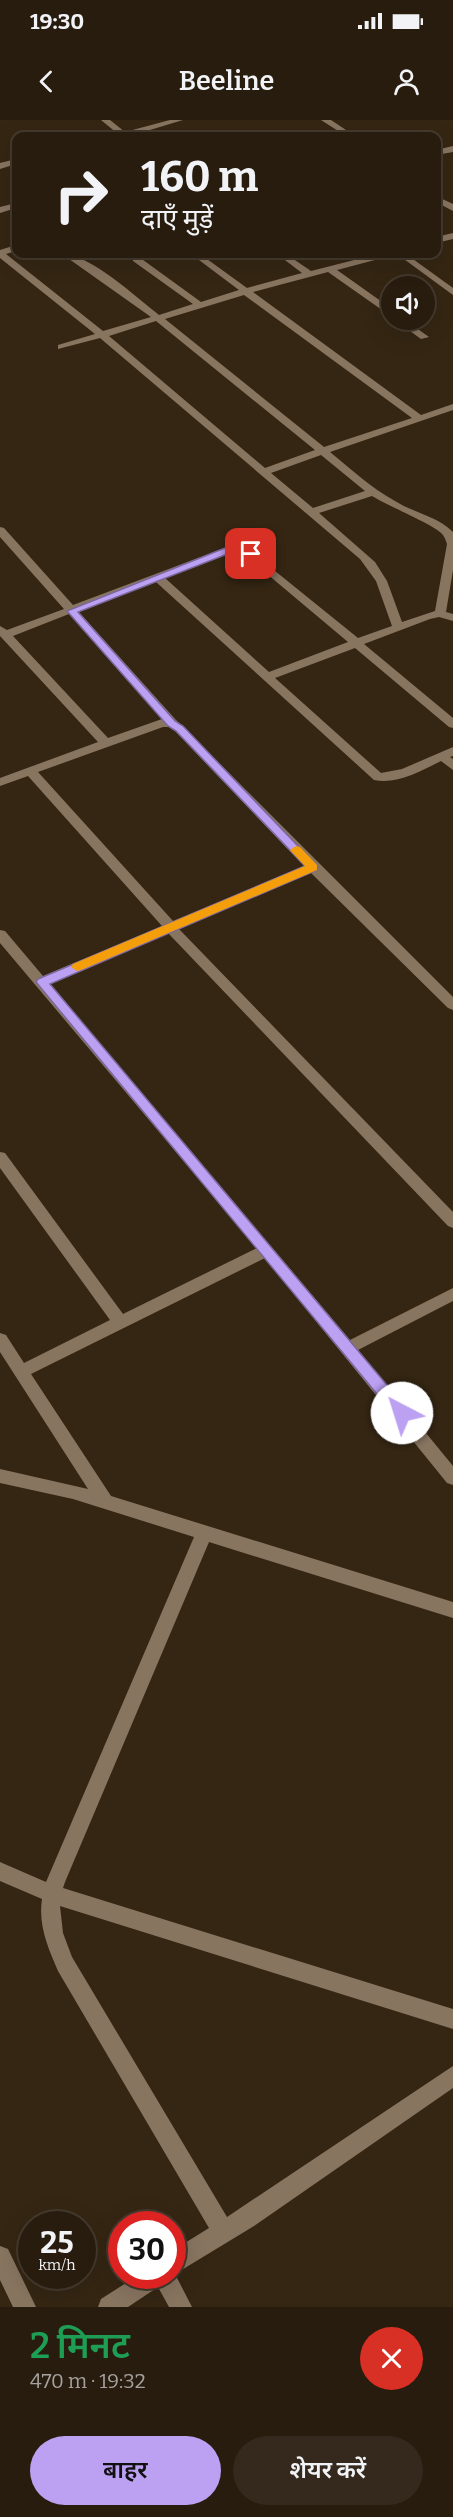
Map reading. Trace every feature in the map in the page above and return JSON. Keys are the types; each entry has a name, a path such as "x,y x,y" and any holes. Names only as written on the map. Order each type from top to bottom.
{"street":[{"path":"105,120 118,132"},
{"path":"137,132 179,120"},
{"path":"325,120 344,132"},
{"path":"0,253 265,471 376,567 383,580 398,628"},
{"path":"72,258 159,318 373,492 393,505 435,524 448,533 452,544 440,614"},
{"path":"201,258 419,418"},
{"path":"287,258 310,274"},
{"path":"61,347 247,291 372,258"},
{"path":"406,258 453,292"},
{"path":"136,259 200,305"},
{"path":"330,269 381,306"},
{"path":"414,330 424,337"},
{"path":"265,471 453,407"},
{"path":"314,512 373,492"},
{"path":"0,530 172,723 312,867 453,1005"},
{"path":"106,744 3,632 72,611 226,551 243,548 453,724"},
{"path":"158,578 378,777 400,774 447,754 453,766"},
{"path":"266,677 440,614 453,618"},
{"path":"0,782 162,723 172,723"},
{"path":"30,771 170,927 453,1222"},
{"path":"42,982 312,867"},
{"path":"0,934 267,1250 453,1478"},
{"path":"0,1157 121,1323"},
{"path":"21,1372 267,1250"},
{"path":"348,1348 453,1294"},
{"path":"0,1339 105,1502"},
{"path":"0,1476 73,1492 453,1610"},
{"path":"204,1533 52,1894 49,1914 52,1935 65,1964 222,2231"},
{"path":"0,1871 52,1894 453,2019"},
{"path":"186,2255 246,2218 453,2076"},
{"path":"0,2257 25,2307"},
{"path":"109,2307 136,2289"},
{"path":"171,2289 181,2307"}],"slow traffic":[{"path":"77,967 312,867 296,850"}],"route":[{"path":"251,554 243,548 234,548 72,611 172,723 312,867 42,982 402,1413"}]}
